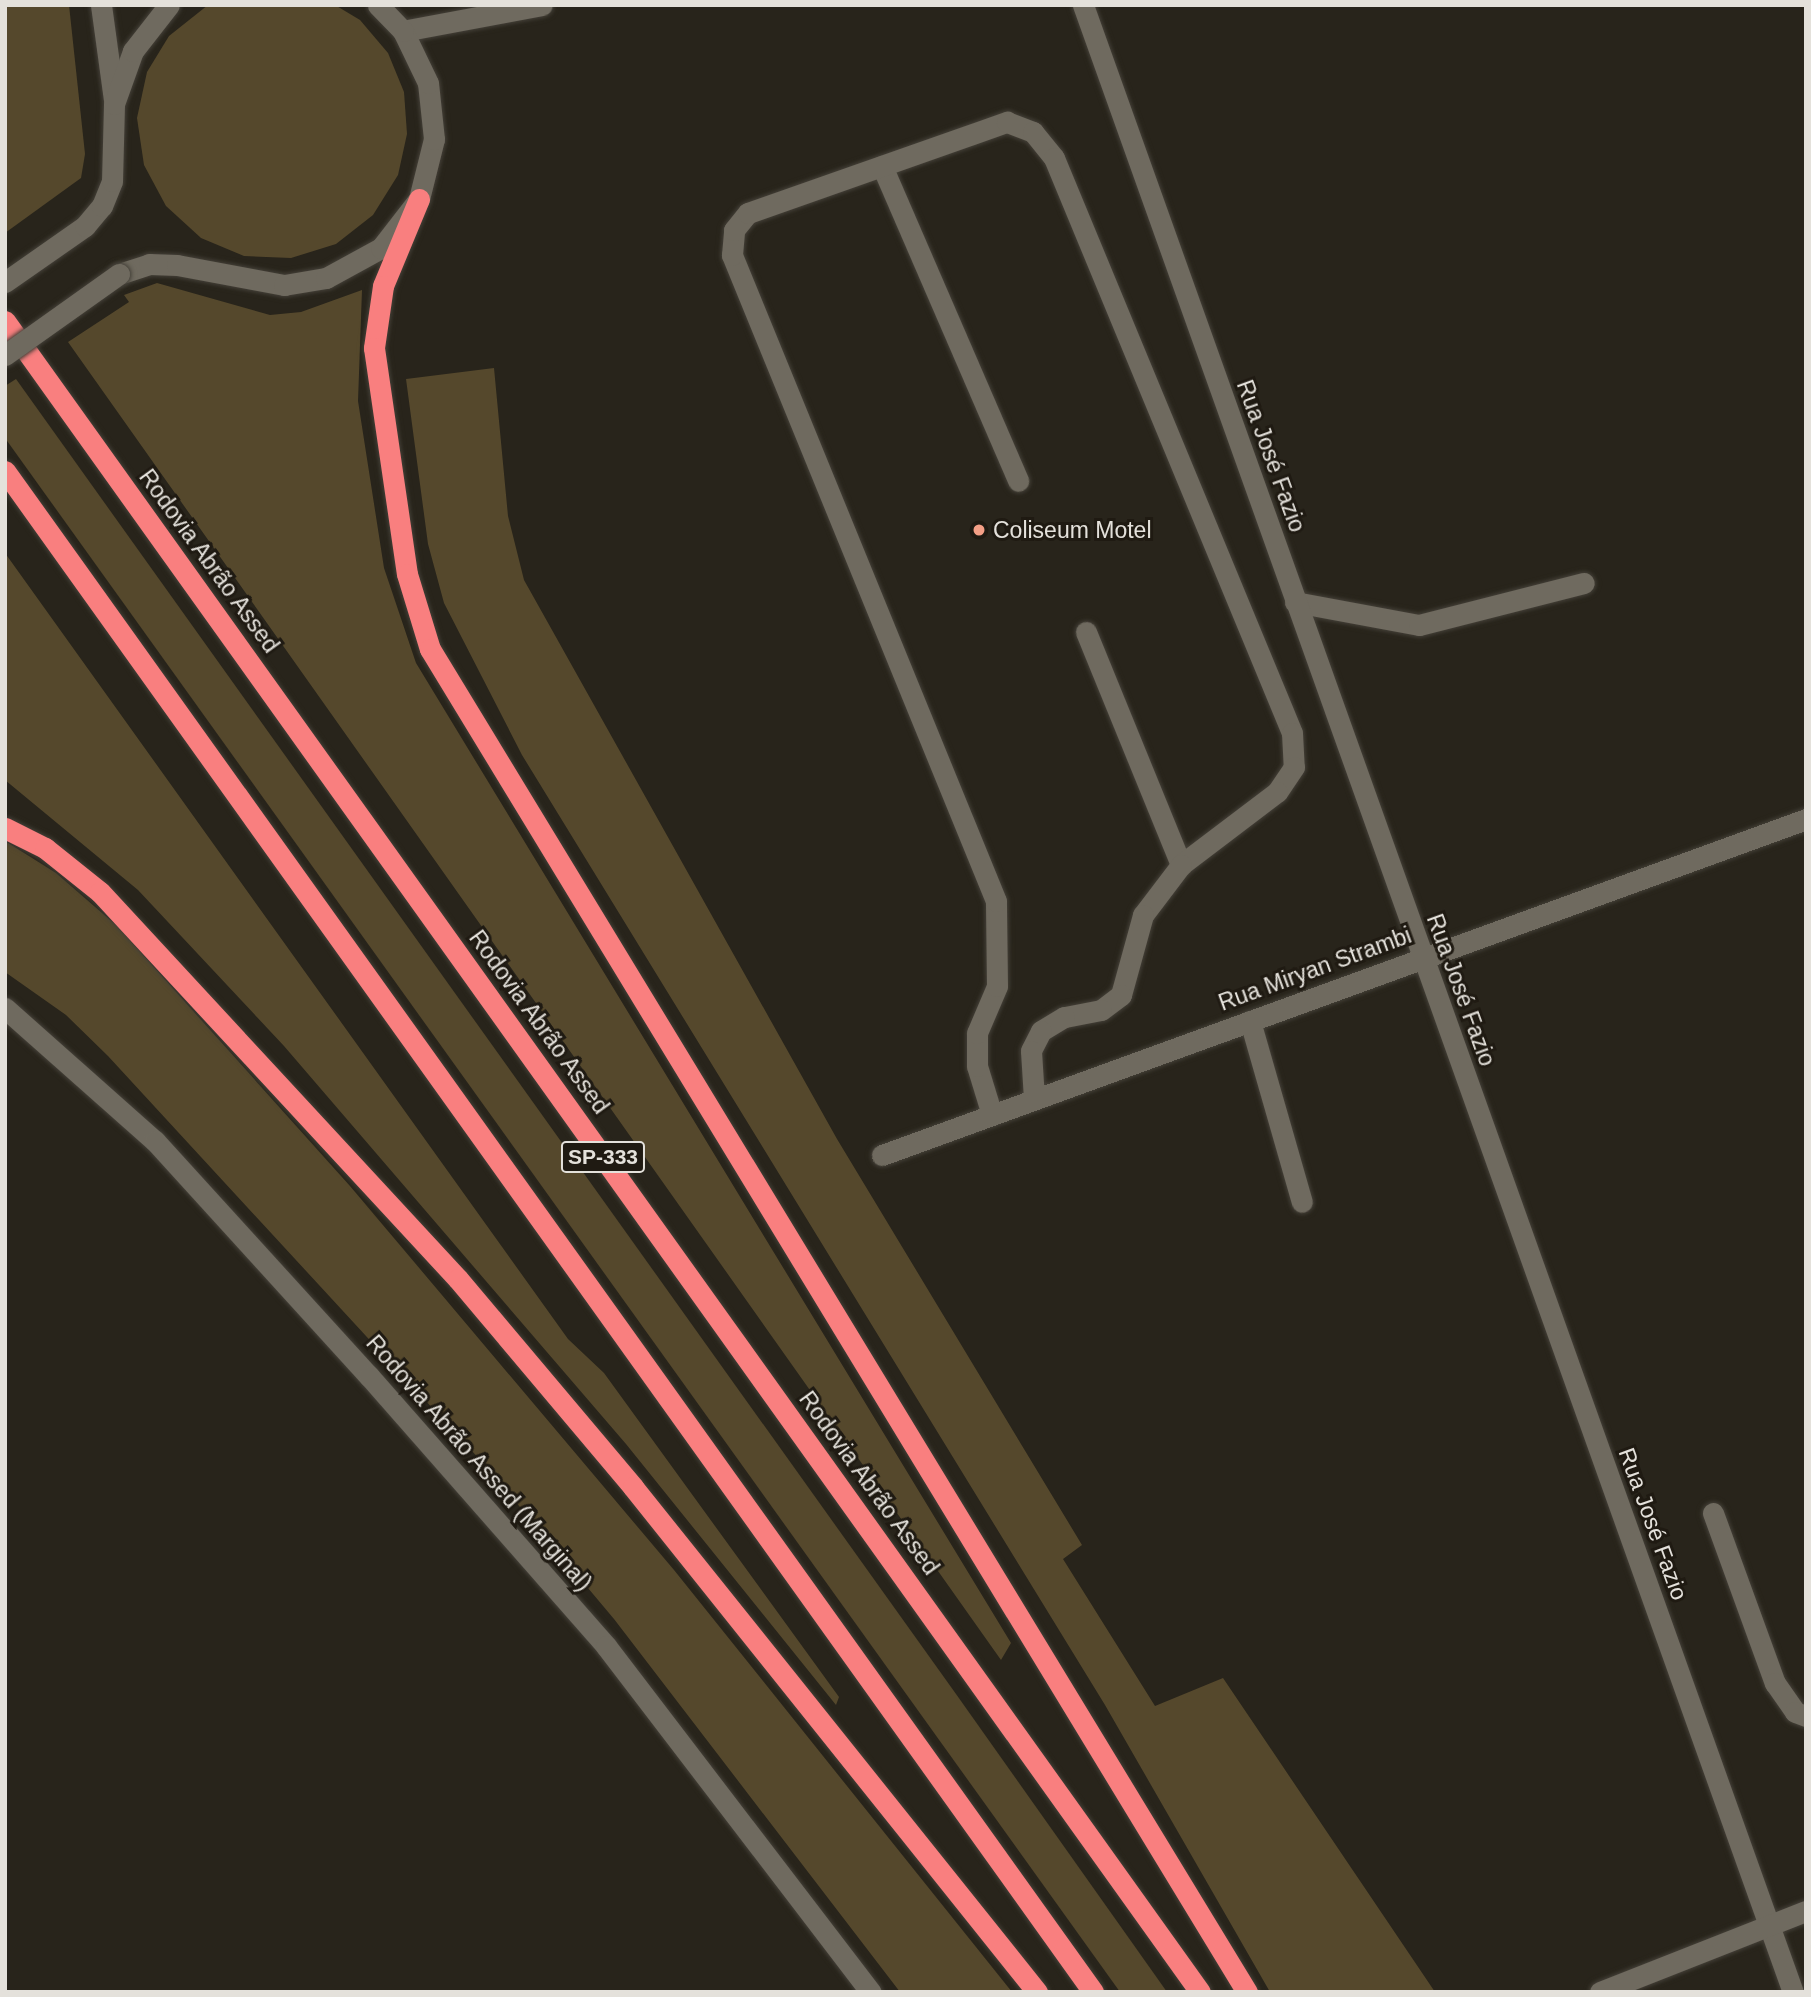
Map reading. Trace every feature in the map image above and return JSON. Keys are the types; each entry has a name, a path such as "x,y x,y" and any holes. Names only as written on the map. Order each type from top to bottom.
{"highway":[{"path":"419,198 383,286 374,348 407,574 430,649 1247,1992"},
{"name":"Rodovia Abrão Assed","path":"5,321 1200,1992"},
{"path":"5,471 1093,1992"},
{"path":"5,828 45,848 100,892 458,1279 633,1486 1037,1992"}],"street":[{"path":"5,282 85,226 112,181 114,104 101,5"},
{"path":"114,104 133,51 169,5"},
{"path":"5,355 119,274 149,264 284,285 326,278 381,248 419,198 434,139 428,83 403,31 378,5"},
{"path":"403,31 542,5"},
{"name":"Rua José Fazio","path":"1083,5 1793,1992"},
{"path":"992,1115 977,1066 977,1033 997,986 996,901 732,255 734,230 748,213 1007,122 1033,132 1054,158 1292,733 1294,767 1277,792 1181,865 1143,915 1121,995 1101,1010 1064,1017 1041,1031 1031,1051 1034,1099"},
{"path":"882,166 1018,481"},
{"path":"1295,601 1419,625 1584,583"},
{"path":"1086,632 1181,865"},
{"name":"Rua Miryan Strambi","path":"882,1155 1806,819"},
{"name":"Rodovia Abrão Assed (Marginal)","path":"5,1009 155,1141 396,1407 606,1646 871,1992"},
{"path":"1250,1021 1302,1202"},
{"path":"1713,1513 1775,1683 1795,1712 1806,1716"},
{"path":"1600,1992 1806,1910"}],"shaded area":[{"path":"5,5 69,5 85,154 81,178 5,233"},
{"path":"208,5 335,5 360,20 388,53 404,92 407,134 398,175 373,215 336,244 291,258 244,256 201,238 166,206 144,165 137,118 147,72 169,36"},
{"path":"157,283 270,315 301,312 362,290 358,401 384,568 416,663 1011,1643 1001,1660 68,342 129,302 124,295"},
{"path":"494,368 508,516 524,580 837,1139 1082,1545 1063,1559 1155,1706 1223,1678 1435,1992 1270,1992 1105,1705 522,755 444,603 428,544 406,379"},
{"path":"16,379 1167,1992 1120,1992 5,438 5,386"},
{"path":"5,553 568,1339 604,1373 839,1697 836,1705 626,1444 284,1046 138,890 5,780"},
{"path":"5,841 56,873 117,926 350,1186 674,1570 1012,1992 900,1992 614,1619 483,1463 108,1056 66,1015 5,972"}],"place":[{"name":"Coliseum Motel","path":"979,530"}]}
